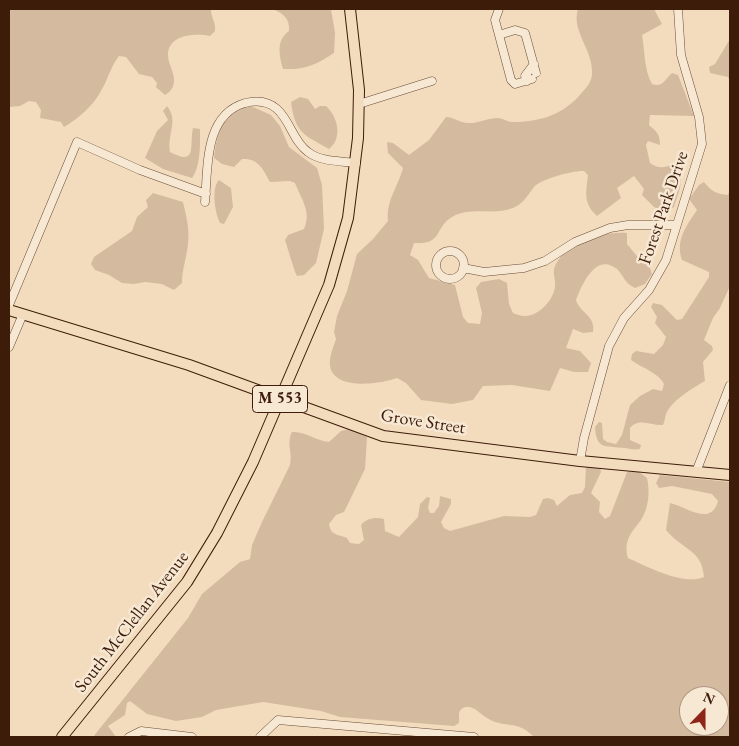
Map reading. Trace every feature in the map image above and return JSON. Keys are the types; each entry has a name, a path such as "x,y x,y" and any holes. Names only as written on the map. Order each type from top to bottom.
{"main road":[{"name":"South McClellan Avenue","path":"62,737 187,582 238,495 329,284 348,218 356,163 359,104 350,9"},
{"name":"Grove Street","path":"9,310 189,365 280,400 383,436 580,461 730,475"}],"street":[{"path":"499,35 515,30 525,33 532,74 513,82 499,35 495,20 500,9"},
{"name":"Forest Park Drive","path":"580,461 584,438 609,346 624,318 649,290 666,260 675,225 702,144 699,118 681,56 678,9"},
{"path":"359,104 432,81"},
{"path":"9,305 77,142 206,198 214,131 220,120 230,110 250,102 262,102 277,110 285,119 300,145 315,156 356,163"},
{"path":"463,268 484,272 524,268 545,261 575,242 610,228 628,225 675,225"},
{"path":"9,348 23,314"},
{"path":"696,472 730,385"},
{"path":"260,737 278,720 474,737"},
{"path":"129,737 141,732 201,737"}],"shaded area":[{"path":"9,9 211,9 215,31 210,36 184,36 169,48 169,62 174,82 171,90 165,95 156,87 157,83 152,77 139,74 126,57 119,56 94,102 80,116 64,127 61,122 40,118 41,110 36,102 29,101 20,106 9,107"},
{"path":"273,9 331,9 335,33 334,53 310,66 297,69 283,69 280,58 280,43 289,31 288,23 283,15"},
{"path":"578,9 654,9 662,24 642,35 649,79 652,84 659,85 672,73 678,75 694,116 650,115 649,125 658,134 660,145 648,141 646,145 650,163 661,167 672,164 680,172 680,189 674,207 665,212 654,207 642,195 644,189 634,176 617,188 621,198 597,216 587,202 588,175 584,171 573,172 550,178 538,184 522,202 513,208 498,211 466,212 452,217 446,221 434,239 423,243 414,243 410,255 418,260 429,278 455,285 463,317 468,323 480,324 482,313 476,288 481,282 499,279 507,283 509,304 513,313 524,316 535,314 552,297 555,286 555,267 562,256 577,244 597,236 627,233 627,244 641,261 648,262 652,274 645,284 635,288 627,282 617,269 609,265 603,264 591,272 576,300 590,318 593,332 583,333 573,329 566,348 580,351 591,363 588,372 574,372 560,368 550,391 512,385 483,386 473,400 452,404 421,400 406,383 397,378 359,384 340,379 333,374 330,366 336,339 334,332 337,316 347,291 357,254 388,221 389,207 403,168 388,153 387,142 393,143 409,155 429,140 446,117 467,123 498,118 510,122 522,122 548,117 564,109 586,88 592,75 589,55 577,24"},
{"path":"730,39 730,82 728,77 710,73 709,67 715,64"},
{"path":"300,97 308,99 315,109 320,106 326,106 334,116 337,133 336,139 329,149 307,136 298,127 291,102"},
{"path":"167,106 172,117 170,152 185,157 189,155 193,128 200,129 198,161 192,178 163,169 145,158 157,131 168,120 163,111"},
{"path":"245,107 253,107 271,115 280,126 289,147 317,168 322,185 324,229 316,263 304,275 297,276 285,240 288,235 304,229 306,223 305,206 295,183 290,181 270,182 259,165 252,160 242,159 234,167 222,164 214,158 221,128 230,117"},
{"path":"219,180 231,188 233,207 224,224 220,223 215,207 214,194"},
{"path":"704,182 712,190 720,194 728,195 730,189 730,286 704,340 712,346 713,350 703,362 705,381 673,404 666,414 663,425 641,422 630,428 630,440 641,445 640,449 607,447 597,440 595,427 599,422 602,423 603,439 616,444 622,435 630,405 640,396 653,389 662,391 664,384 662,380 654,373 631,360 632,354 636,351 654,354 663,345 666,337 655,323 657,317 651,307 653,303 662,305 677,320 682,319 709,277 709,272 682,260 680,253 683,233 697,210 689,199 699,185"},
{"path":"153,193 183,202 188,233 187,248 182,283 174,290 162,284 145,282 134,284 122,283 109,275 95,270 91,264 94,257 132,231 137,217 148,207 146,200"},
{"path":"349,429 367,437 365,469 344,512 336,515 329,524 333,533 347,538 350,543 359,544 364,540 361,525 374,518 384,519 385,531 399,537 418,517 420,504 427,497 430,498 428,508 430,513 434,513 439,506 440,496 451,499 451,504 441,522 444,528 450,531 504,516 530,517 536,515 543,499 554,500 557,506 570,495 582,493 585,487 586,466 600,467 601,472 591,493 600,502 599,512 605,519 610,516 627,472 638,471 647,478 649,494 644,515 628,541 628,558 666,574 686,579 704,577 702,568 695,555 666,530 670,503 704,514 710,513 715,509 718,501 712,494 672,486 659,488 656,483 660,475 730,482 730,737 534,737 522,728 493,721 469,707 461,710 459,723 454,726 340,717 321,711 263,702 216,710 202,717 176,721 147,714 130,701 127,703 125,715 108,726 116,737 93,737 188,618 202,594 240,562 250,559 252,545 290,465 290,437 292,432 302,433 329,442 341,431"}]}
